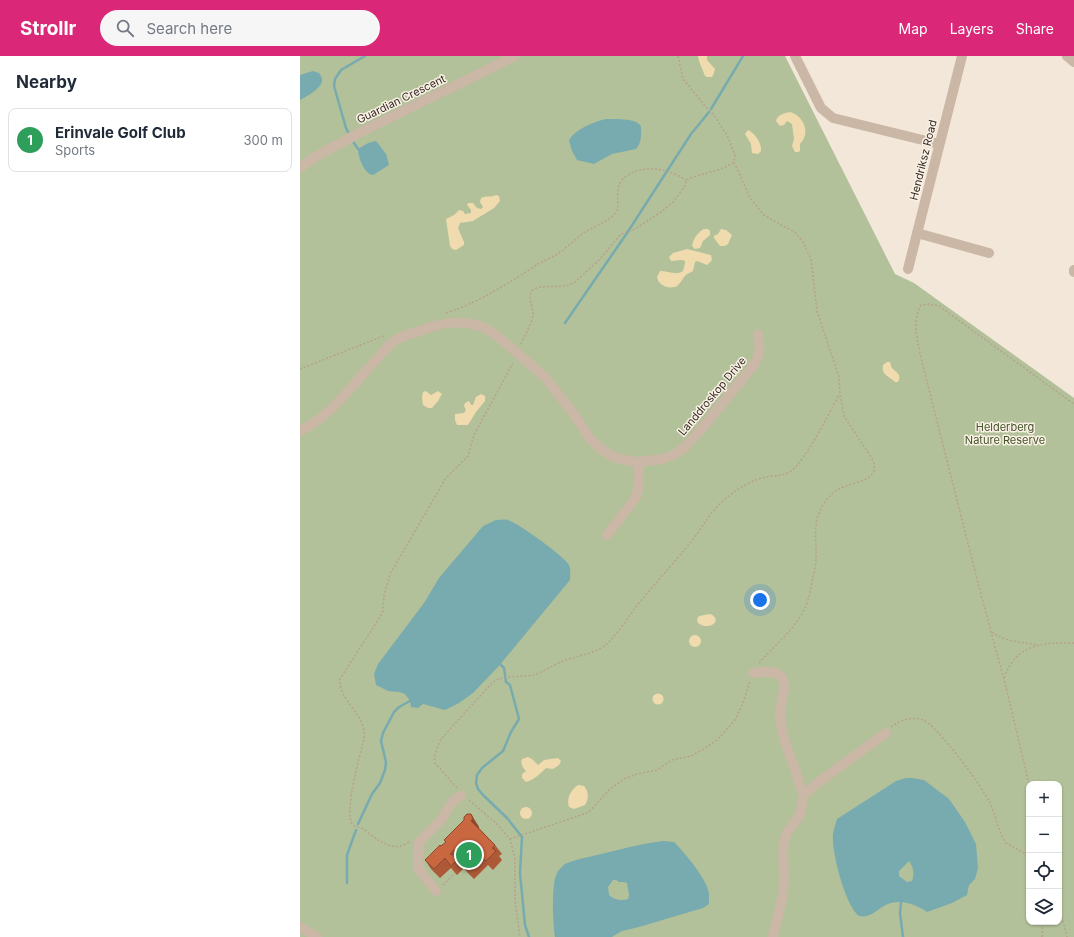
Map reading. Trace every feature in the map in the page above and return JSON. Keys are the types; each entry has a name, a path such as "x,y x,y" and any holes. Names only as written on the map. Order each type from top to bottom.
{"street":[{"name":"Guardian Crescent","path":"300,168 313,158 359,133 514,56"},
{"path":"795,56 821,108 833,118 939,144"},
{"name":"Hendriksz Road","path":"908,269 962,56"},
{"path":"1067,56 1074,62"},
{"path":"917,233 989,253"},
{"name":"Landdroskop Drive","path":"300,431 322,418 395,340 440,324 455,322 471,324 487,329 540,371 591,440 602,450 614,457 638,462 663,459 680,450 694,438 753,366 760,351 758,335"},
{"path":"607,535 635,499 640,476 638,462"},
{"path":"754,673 776,673 783,679 785,686 782,700 781,722 804,795 800,815 786,834 782,850 784,879 783,894 773,937"},
{"path":"804,795 816,784 886,733"},
{"path":"439,888 418,868 419,842 441,820 448,807 456,798 461,796"},
{"path":"300,927 317,937"}],"path":[{"path":"510,839 587,813 610,789 624,779 637,774 657,770 672,760 691,756 723,734 735,720 743,703 748,683 759,663 795,624 804,609 811,590 815,566 815,528 822,507 836,490 865,480 873,472 873,460 844,416 839,378 817,311 811,259 803,242 795,232 764,215 750,198 734,162 735,155 727,135 716,117 683,79 678,56"},
{"path":"686,180 727,166 734,162"},
{"path":"442,315 490,294 555,255 583,234 613,216 617,208 617,190 627,175 646,170 665,170 686,180"},
{"path":"419,842 409,842 401,847 391,846 376,839 363,829 354,826 351,822 350,805 352,790 364,739 364,731 360,720 341,690 340,679 383,611 384,596 390,574 446,478 468,456 474,435 514,362 533,318 530,297 534,289 540,287 566,286 575,282 599,260 619,236 625,232 636,229 673,202 685,186 686,180"},
{"path":"1028,781 1004,679 920,354 916,328 916,315 922,305 928,304 938,306 1074,404"},
{"path":"300,369 393,333"},
{"path":"520,937 515,900 515,859 510,839 497,824 466,798 461,796 458,790 435,763 434,758 441,739 492,683 497,680 538,673 565,660 593,652 605,646 643,598 691,542 714,510 725,499 734,491 754,481 762,478 782,475 791,471 798,464 820,430 840,394"},
{"path":"992,632 1002,639 1038,645"},
{"path":"1004,679 1007,670 1018,656 1038,645 1046,643 1074,644"},
{"path":"886,733 896,723 909,718 921,719 931,724 985,794 1006,844 1026,855"},
{"path":"439,888 455,873"},
{"path":"1062,917 1067,937"},
{"path":"1042,937 1043,925"}],"green space":[{"name":"Helderberg Nature Reserve","path":"300,56 785,56 895,274 914,283 1074,398 1074,937 300,937"}],"sand":[{"path":"698,56 707,56 707,60 715,69 712,77 705,76"},
{"path":"790,112 799,117 805,130 805,135 800,144 800,151 798,152 795,152 792,146 794,139 792,124 787,121 784,125 780,126 776,121 779,116"},
{"path":"748,130 759,142 761,151 758,154 752,153 751,144 745,134"},
{"path":"496,195 499,196 500,201 494,208 473,221 460,223 458,228 464,245 456,250 452,249 450,246 446,219 454,215 459,210 463,211 465,214 471,213 471,210 467,205 468,203 473,203 477,208 481,209 483,207 480,202 481,198"},
{"path":"704,229 708,229 710,231 710,235 703,241 700,248 695,249 692,246 693,241"},
{"path":"721,229 726,230 732,235 728,244 725,246 720,246 714,238 714,236 718,234"},
{"path":"687,249 711,255 712,260 707,265 697,261 695,262 693,271 686,275 680,284 674,287 664,286 659,282 657,277 660,271 675,273 683,271 685,261 671,261 669,257 673,253"},
{"path":"890,362 892,368 898,374 898,382 895,382 884,373 883,365"},
{"path":"426,391 431,395 438,391 442,394 432,408 428,408 423,405 423,392"},
{"path":"481,394 485,396 485,401 468,425 457,425 455,414 464,413 466,410 464,406 465,403 469,401 471,405 473,405 476,397"},
{"path":"710,614 714,616 714,624 707,626 698,623 697,619 699,616"},
{"path":"695,635 699,637 701,641 699,645 695,647 691,645 689,641 691,637"},
{"path":"658,693 662,695 664,699 662,703 658,705 654,703 652,699 654,695"},
{"path":"528,757 538,765 544,760 558,758 561,761 559,765 553,769 546,768 539,775 526,782 522,778 522,774 526,771 522,766 521,761 522,759"},
{"path":"578,785 584,786 588,793 588,797 585,805 574,809 569,807 568,800 573,789"},
{"path":"526,807 530,809 532,813 530,817 526,819 522,817 520,813 522,809"}],"water":[{"path":"313,71 319,73 322,78 322,82 318,88 300,100 300,75"},
{"path":"606,119 629,120 640,125 641,138 636,149 612,154 594,164 577,160 572,151 569,140 576,132 585,126"},
{"path":"376,141 386,154 389,165 373,175 367,172 364,168 360,160 358,149 368,143"},
{"path":"496,520 507,520 513,522 550,548 569,565 570,580 498,667 473,693 459,703 445,710 423,704 418,708 411,707 410,701 405,694 388,691 376,685 374,674 378,664 424,603 439,578 483,526"},
{"path":"906,778 924,780 949,799 965,822 976,844 978,868 975,879 969,885 967,895 952,903 927,912 910,904 896,902 887,905 868,916 859,916 849,903 841,881 835,857 833,835 837,819 896,781","holes":["909,861 913,870 913,878 912,881 907,882 899,876 899,871"]},
{"path":"656,842 674,842 684,852 705,881 708,888 709,904 703,908 622,931 612,937 555,937 553,894 555,878 557,873 565,864 632,846","holes":["613,880 627,883 629,895 628,899 618,900 609,895 608,887"]}],"building":[{"path":"467,814 471,814 473,818 471,821 495,845 492,848 496,851 486,861 481,856 467,870 460,863 464,860 459,855 456,859 457,860 451,866 445,858 434,869 425,860 440,845 441,846 446,842 444,840 464,820 464,817","holes":["454,850 456,852 452,855 450,854"]}],"waterway":[{"path":"348,132 334,86 335,79 341,70 365,56"},
{"path":"711,109 743,56"},
{"path":"565,323 627,233 691,134 709,112"},
{"path":"352,140 358,149"},
{"path":"500,664 504,668 506,682 510,685 519,719 511,732 503,751 482,768 477,775 476,783 478,789 483,795 507,818 522,837 520,873 525,925 529,937"},
{"path":"358,824 372,794 380,783 385,770 386,762 381,741 383,733 394,712 399,707 410,701"},
{"path":"347,883 347,855 356,830"},
{"path":"901,902 900,913 903,937"}],"place":[{"name":"Erinvale Golf Club","path":"469,855"}]}
